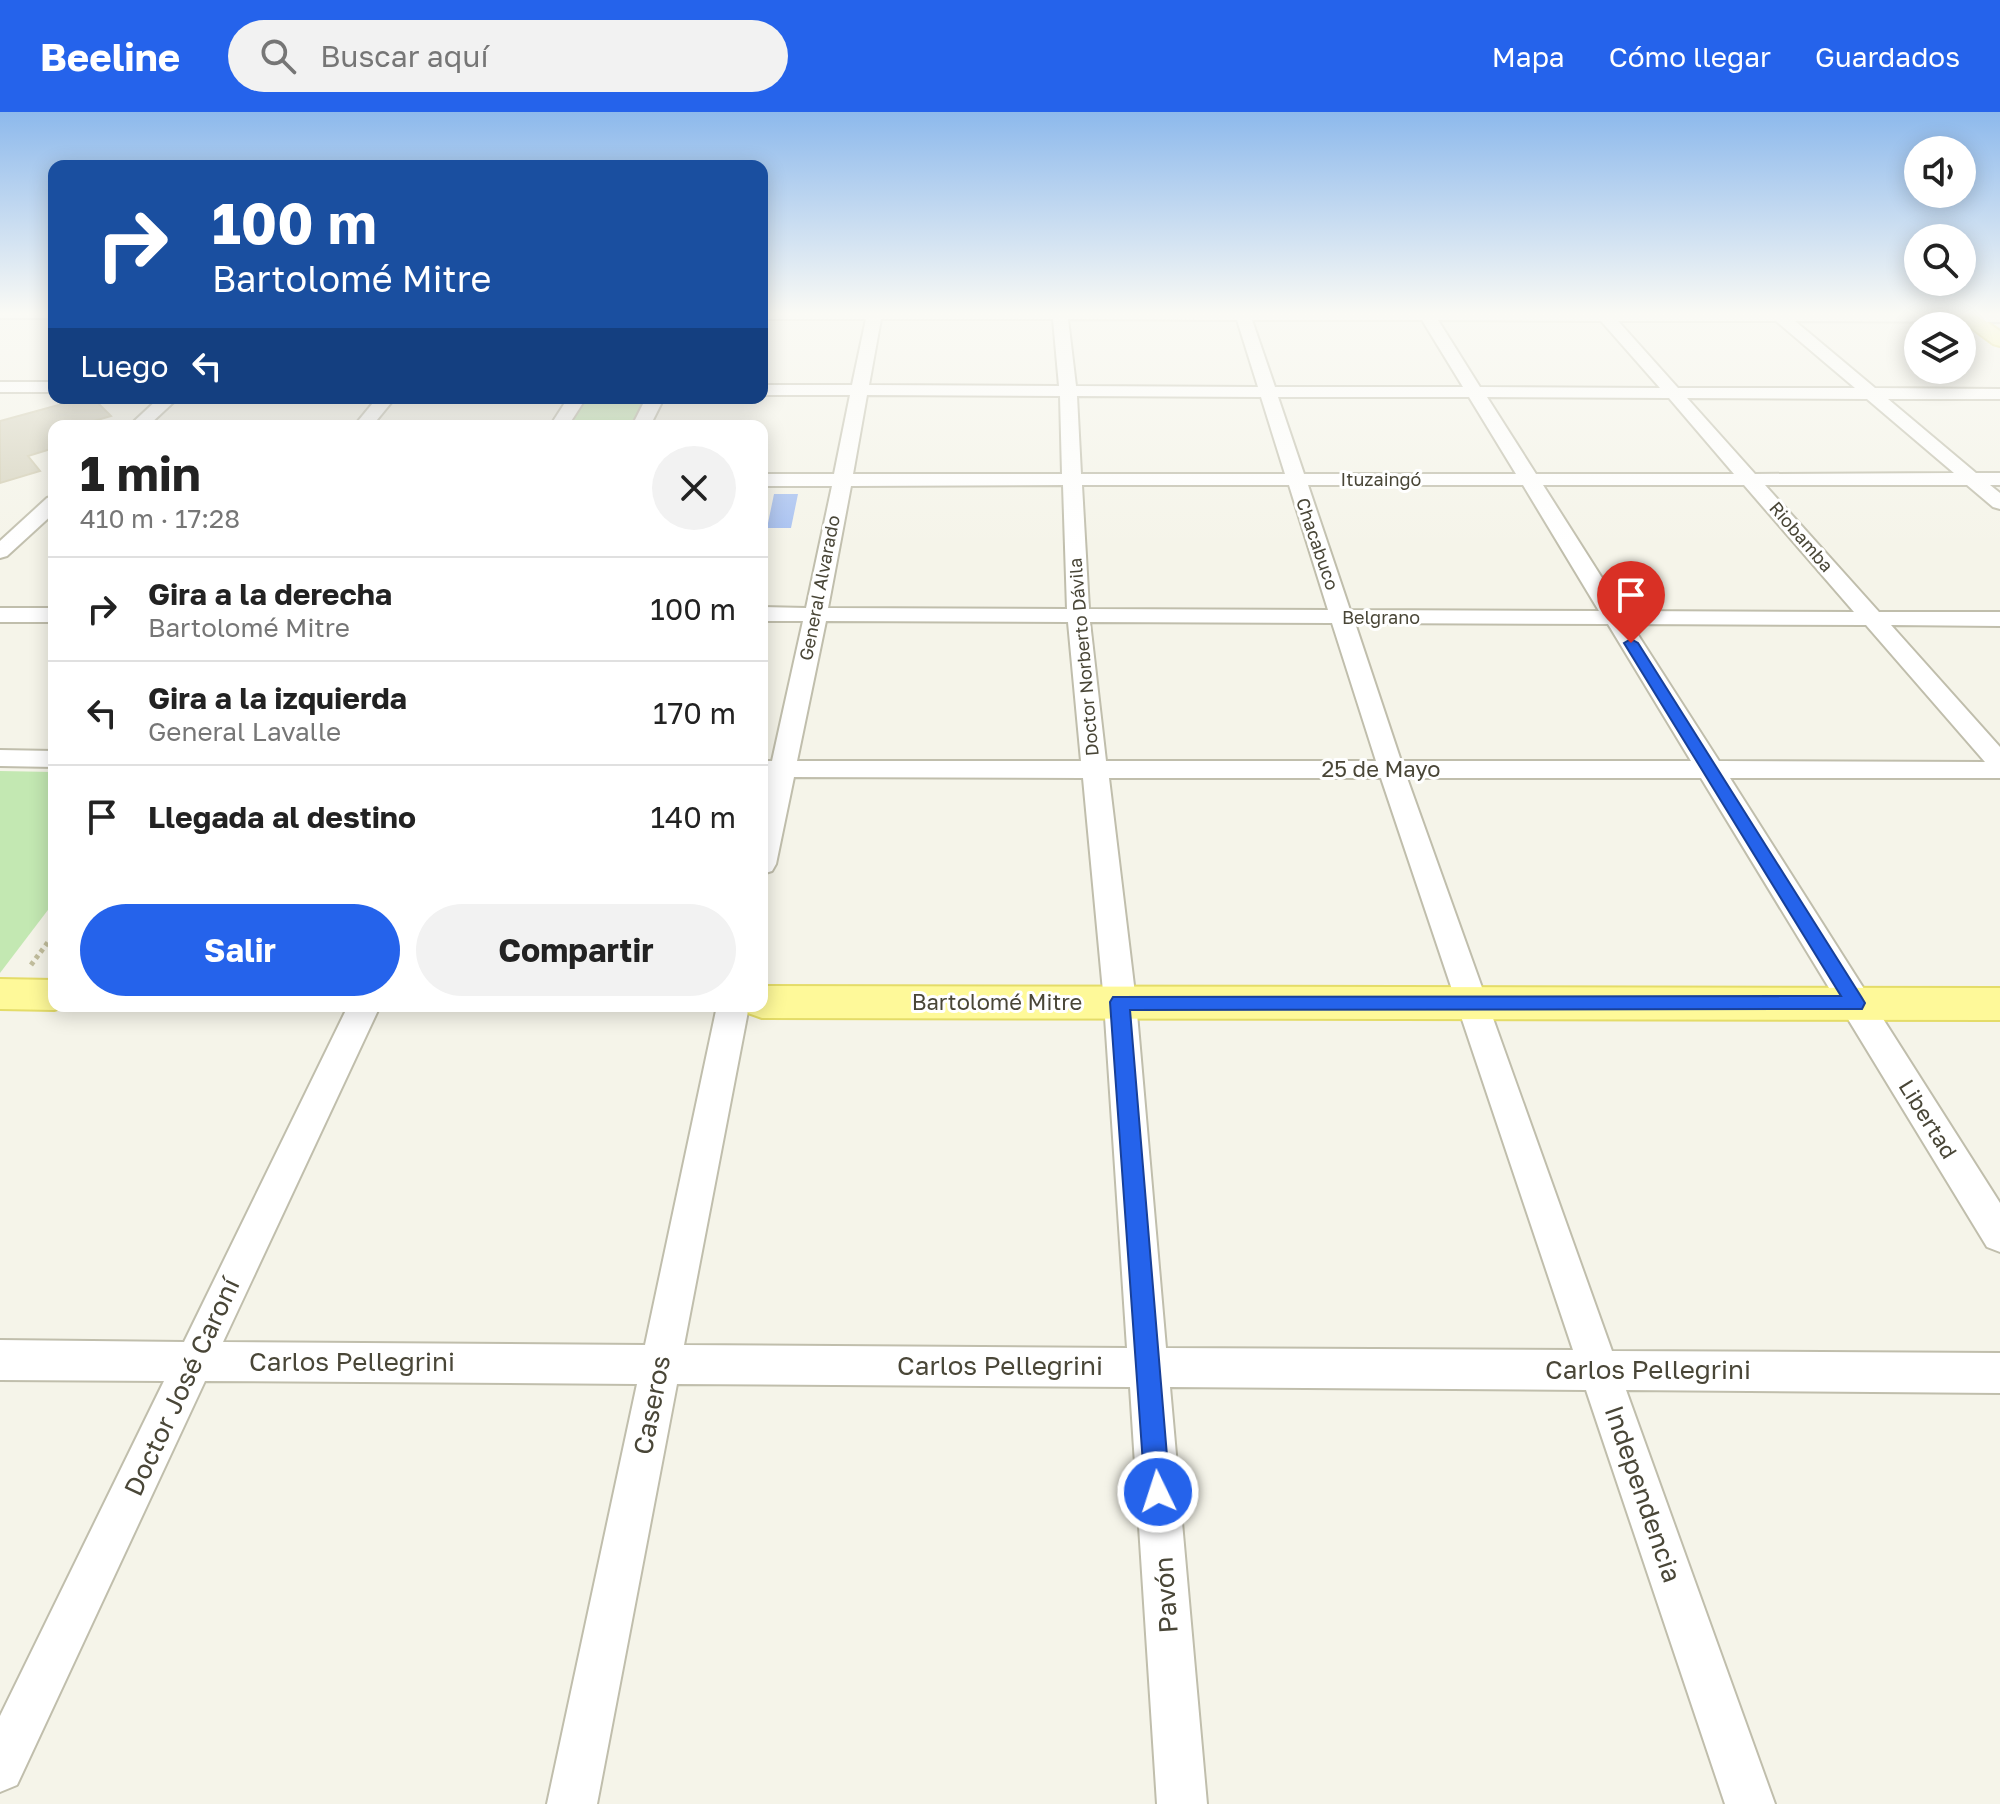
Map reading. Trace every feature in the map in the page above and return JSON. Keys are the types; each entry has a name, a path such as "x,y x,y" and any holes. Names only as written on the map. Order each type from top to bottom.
{"main road":[{"path":"0,994 48,995"},
{"name":"Bartolomé Mitre","path":"768,1002 2000,1004"}],"street":[{"path":"810,391 2000,394"},
{"path":"1866,391 2000,503"},
{"name":"General Alvarado","path":"768,807 772,769 816,614 861,392"},
{"name":"Doctor Norberto Dávila","path":"1068,392 1078,616 1120,1002"},
{"name":"Libertad","path":"1475,392 2000,1235"},
{"name":"Chacabuco","path":"1267,393 1391,769 1473,1003"},
{"name":"Riobamba","path":"1673,393 2000,763"},
{"path":"145,420 162,404"},
{"path":"368,420 381,404"},
{"name":"Ituzaingó","path":"768,480 2000,479"},
{"path":"0,552 48,508"},
{"name":"Belgrano","path":"768,614 2000,619"},
{"path":"0,636 11,615 48,615"},
{"path":"0,758 48,759"},
{"name":"25 de Mayo","path":"772,769 2000,770"},
{"name":"Pavón","path":"1120,1002 1182,1804"},
{"name":"Independencia","path":"1473,1003 1750,1804"},
{"name":"Doctor José Caroní","path":"0,1768 361,1012"},
{"name":"Caseros","path":"572,1804 732,1012"},
{"name":"Carlos Pellegrini","path":"0,1360 2000,1373"}],"green space":[{"path":"576,404 644,404 637,420 567,420"},
{"path":"0,771 48,772 48,910 0,973"}],"water":[{"path":"774,494 798,494 791,528 768,528"}],"building":[{"path":"62,404 99,404 111,416 97,420 48,420 48,450 28,456 40,471 0,483 0,421"}],"route":[{"path":"1158,1492 1120,1002 1855,1003 1631,643"}]}
